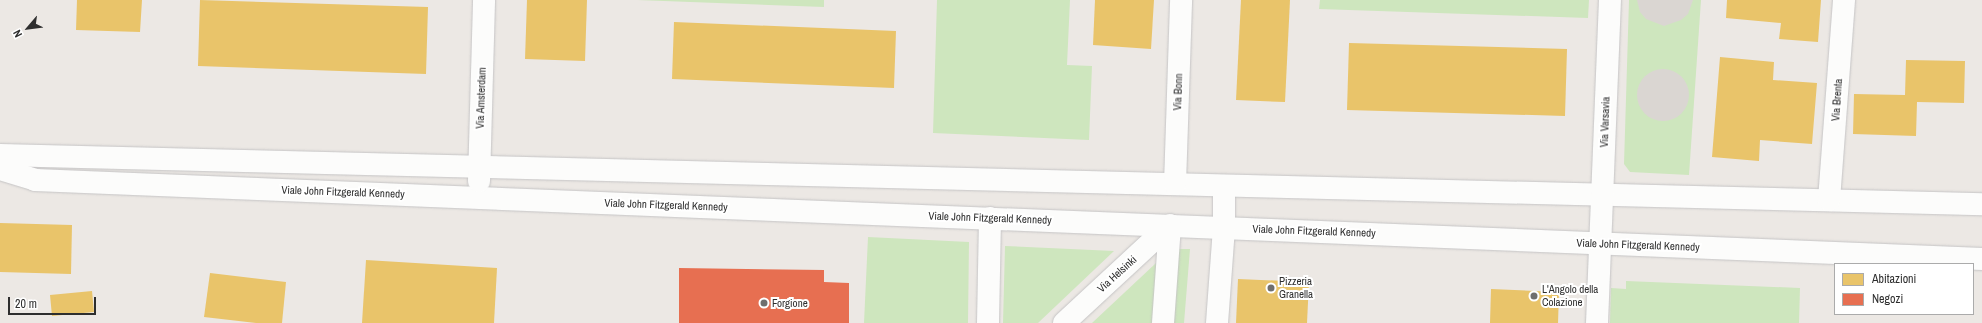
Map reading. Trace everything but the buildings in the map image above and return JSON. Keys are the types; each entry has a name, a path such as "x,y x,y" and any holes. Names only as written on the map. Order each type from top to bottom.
{"street":[{"name":"Via Amsterdam","path":"478,197 484,0"},
{"name":"Via Bonn","path":"1175,184 1181,0"},
{"name":"Via Varsavia","path":"1598,323 1610,0"},
{"name":"Via Brenta","path":"1829,200 1844,0"},
{"path":"0,156 1982,204"},
{"name":"Viale John Fitzgerald Kennedy","path":"0,169 35,180 1224,227 1982,259"},
{"path":"1217,323 1224,227 1224,186"},
{"path":"988,323 990,218"},
{"path":"1163,323 1170,225"},
{"name":"Via Helsinki","path":"1064,323 1170,225"}],"green space":[{"path":"637,0 824,0 824,7"},
{"path":"937,0 1070,0 1067,65 1092,66 1089,140 933,133"},
{"path":"1320,0 1589,0 1588,18 1319,9"},
{"path":"1629,0 1701,0 1689,175 1630,172 1624,164"},
{"path":"868,237 969,242 968,323 864,323"},
{"path":"1005,246 1114,251 1038,323 1003,323"},
{"path":"1171,249 1190,249 1184,323 1092,323"},
{"path":"1626,281 1800,288 1799,323 1610,323 1611,288 1626,289"}],"shaded area":[{"path":"1637,0 1693,0 1688,14 1681,20 1664,26 1646,19 1640,12"},
{"path":"1658,69 1668,69 1682,76 1689,90 1689,100 1682,114 1668,121 1658,121 1648,117 1641,110 1637,100 1637,90 1641,80 1648,73"}],"place":[{"name":"Pizzeria Granella","path":"1271,288"},
{"name":"L'Angolo della Colazione","path":"1534,296"},
{"name":"Forgione","path":"764,303"}]}
